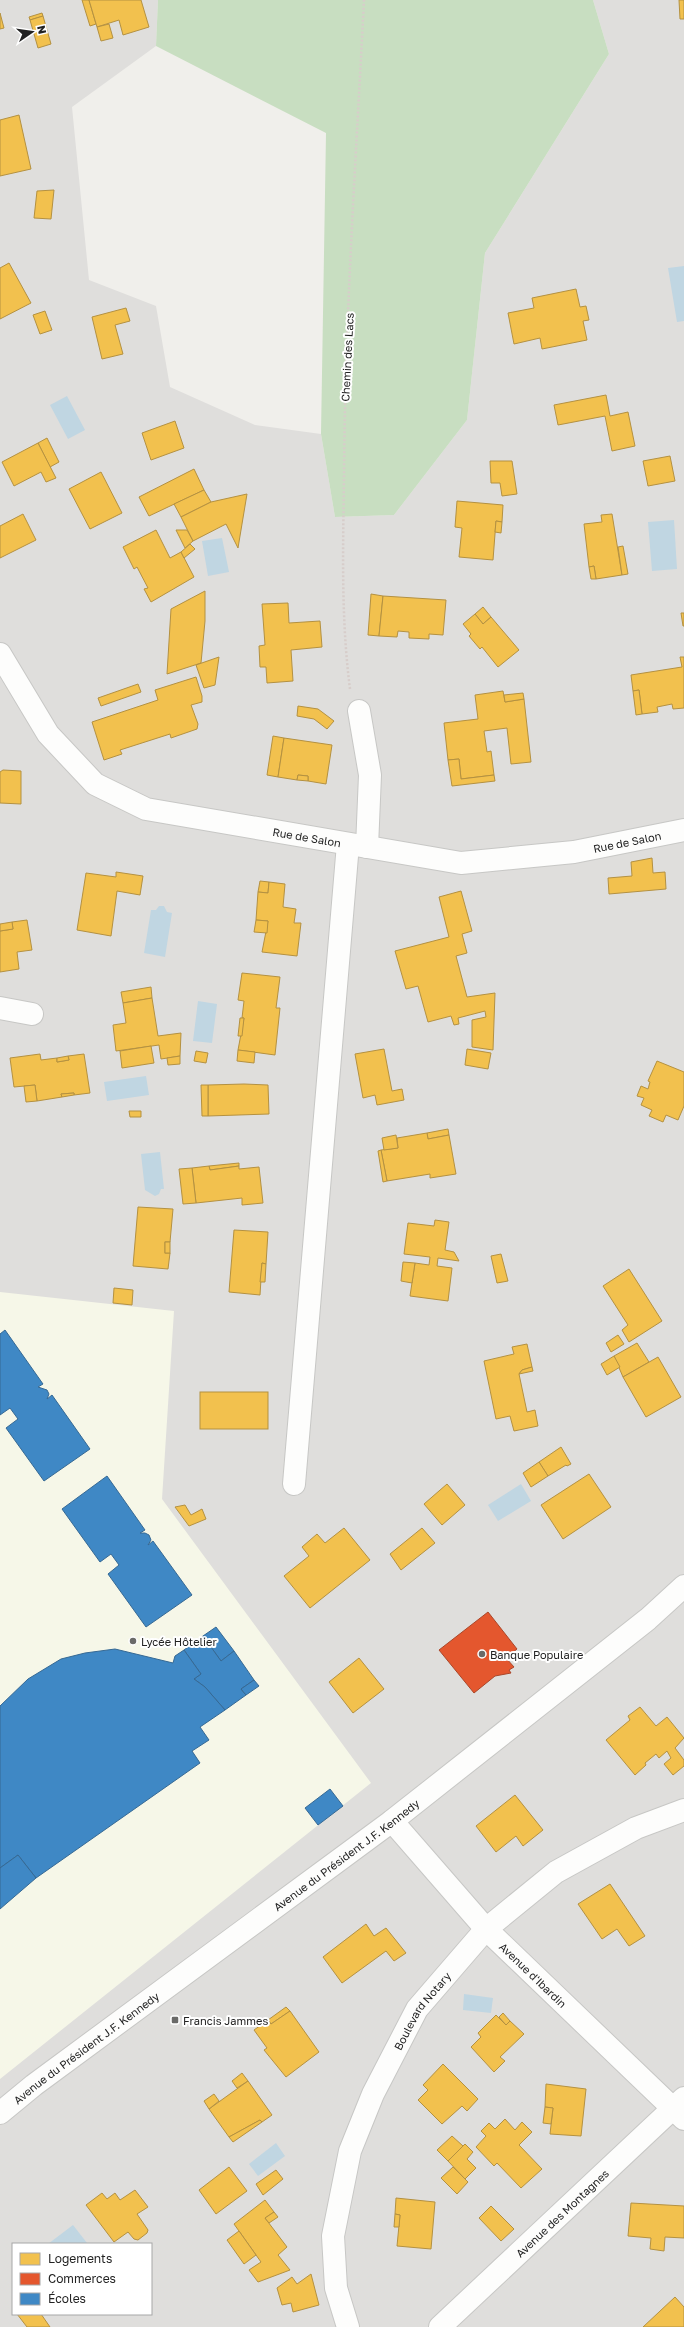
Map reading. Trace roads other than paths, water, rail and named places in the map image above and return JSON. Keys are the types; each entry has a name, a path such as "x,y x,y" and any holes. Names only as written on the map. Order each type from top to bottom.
{"street":[{"name":"Rue de Salon","path":"1,657 48,734 95,784 146,809 461,863 574,852 684,830"},
{"path":"294,1484 358,845 370,775 360,711"},
{"path":"0,1008 32,1014"},
{"name":"Avenue du Président J.F. Kennedy","path":"0,2113 34,2086 392,1821 648,1619 684,1586"},
{"name":"Boulevard Notary","path":"348,2327 336,2288 333,2236 350,2151 373,2094 417,2010 486,1929 556,1872 636,1828 684,1810"},
{"name":"Avenue d'Ibardin","path":"392,1821 486,1929 681,2109"},
{"name":"Avenue des Montagnes","path":"440,2327 681,2109"}],"water":[{"path":"684,266 684,321 677,322 668,268"},
{"path":"67,396 85,430 68,439 50,405"},
{"path":"674,520 677,569 652,571 648,522"},
{"path":"222,538 229,572 208,576 202,541"},
{"path":"159,906 164,906 167,912 172,913 165,957 144,953 151,910 156,910"},
{"path":"198,1001 217,1004 212,1043 193,1041"},
{"path":"146,1076 149,1095 107,1101 104,1082"},
{"path":"160,1152 164,1189 161,1189 159,1194 155,1196 145,1190 141,1154"},
{"path":"521,1484 531,1501 498,1521 488,1505"},
{"path":"464,1994 493,1998 491,2013 463,2010"},
{"path":"276,2143 285,2156 258,2176 249,2164"},
{"path":"73,2225 87,2243 49,2243"}],"place":[{"name":"Lycée Hôtelier","path":"133,1641"},
{"name":"Banque Populaire","path":"482,1654"},
{"name":"Francis Jammes","path":"175,2020"}]}
